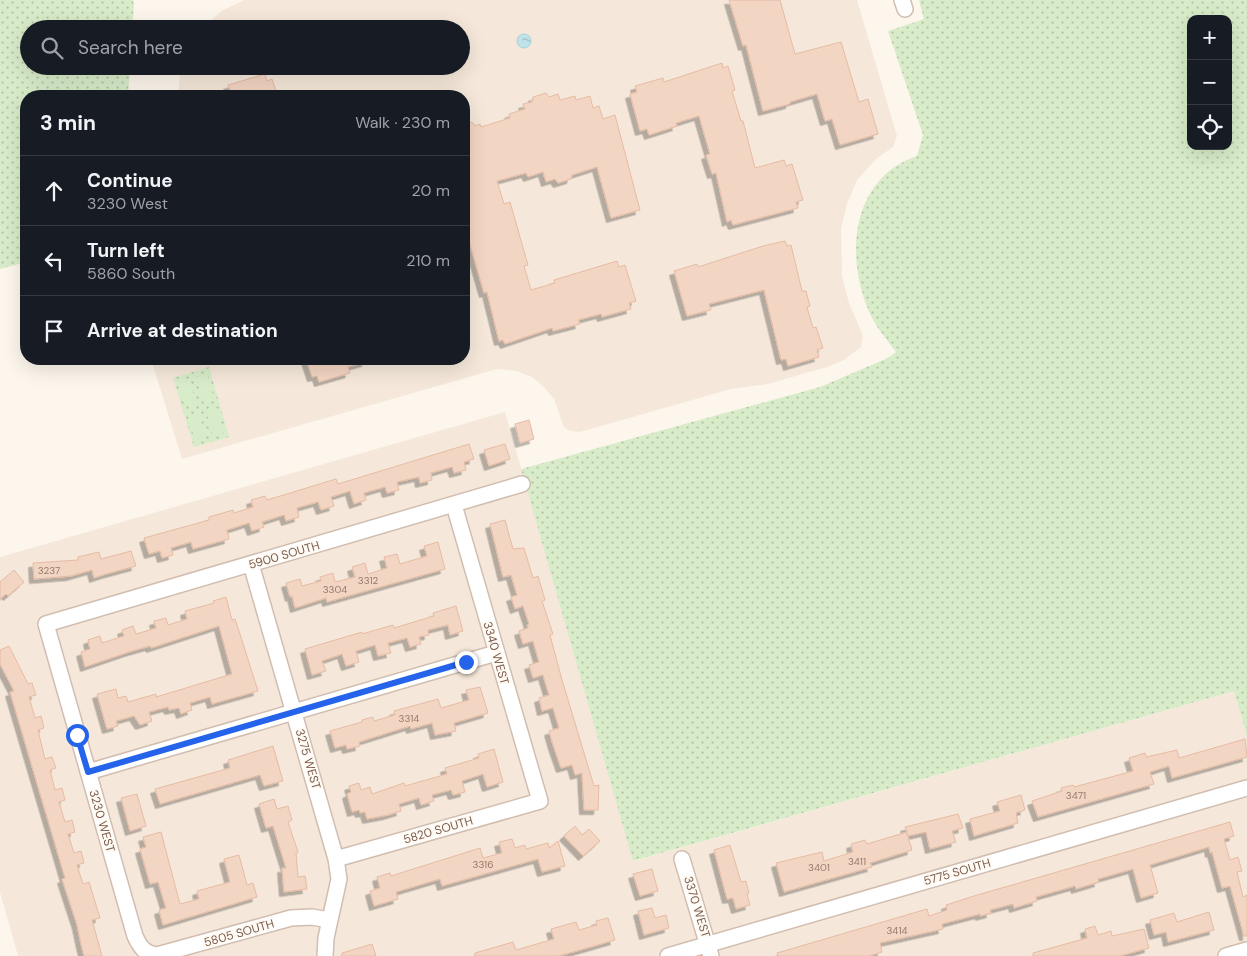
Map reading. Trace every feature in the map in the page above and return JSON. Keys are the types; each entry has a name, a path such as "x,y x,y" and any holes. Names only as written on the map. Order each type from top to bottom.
{"street":[{"name":"5900 SOUTH","path":"46,624 522,484"},
{"name":"3340 WEST","path":"454,505 540,801"},
{"name":"3275 WEST","path":"251,564 336,859 339,878 329,920 325,956"},
{"name":"3230 WEST","path":"46,624 135,936 140,947 149,955"},
{"path":"88,772 496,653"},
{"name":"5775 SOUTH","path":"668,956 710,950 1247,788"},
{"name":"5820 SOUTH","path":"336,859 540,801"},
{"name":"3370 WEST","path":"682,859 710,950"},
{"name":"5805 SOUTH","path":"149,955 166,954 291,918 312,916 329,920"},
{"path":"1226,956 1247,950"}],"shaded area":[{"path":"244,0 857,0 897,136 893,147 876,159 857,180 847,204 841,229 842,276 849,303 863,336 861,347 844,360 830,366 768,384 731,389 580,432 570,431 564,427 554,399 532,377 517,371 497,369 182,459 153,365 470,365 470,90 179,90 180,75 470,75 470,20 211,20 223,10"},
{"path":"505,412 634,861 1234,691 1247,736 1247,956 18,956 0,892 0,557"}],"green space":[{"path":"0,0 133,0 133,20 20,20 20,75 129,75 128,90 20,90 20,264 0,269"},
{"path":"919,0 1247,0 1247,736 1234,691 633,861 521,469 820,387 888,358 896,352 872,318 863,296 856,248 859,224 865,202 877,183 894,167 917,156 923,135 888,31 924,19"},
{"path":"209,367 229,437 194,447 173,378"},
{"path":"207,374 214,398 203,402 196,377"},
{"path":"189,379 196,403 185,407 178,382"},
{"path":"217,408 224,433 213,436 206,411"},
{"path":"199,413 206,438 195,441 188,416"}],"water":[{"path":"521,34 527,34 531,41 527,48 521,48 517,44 517,38"}],"building":[{"path":"729,0 780,0 795,54 841,42 859,102 868,99 878,134 840,145 832,119 825,121 817,94 763,111 746,45 743,46"},
{"path":"722,63 723,68 728,66 735,90 732,91 741,121 743,121 755,168 784,160 786,166 792,164 803,200 796,202 798,208 733,225 731,220 727,222 716,173 712,174 706,155 710,154 699,116 676,123 677,126 649,135 647,129 640,131 630,94 637,92 635,86 663,78 664,82"},
{"path":"265,75 267,81 272,79 276,90 230,90 228,85"},
{"path":"546,93 549,97 558,94 560,100 575,96 576,100 590,96 593,108 599,106 603,119 615,115 640,210 611,218 597,167 572,175 571,179 558,183 555,179 546,182 543,172 528,177 526,173 497,181 504,204 510,202 528,265 524,266 531,290 555,283 554,280 617,261 619,267 625,265 636,301 629,303 631,309 602,317 601,314 578,320 580,324 553,331 552,328 505,344 503,340 499,341 487,292 484,293 470,245 470,123 472,122 475,126 480,124 481,127 510,118 509,114 525,109 523,104 532,102 533,97"},
{"path":"785,241 787,246 791,245 802,291 806,291 810,306 807,307 813,328 816,327 823,348 817,350 819,357 788,366 786,359 781,360 764,290 709,304 711,310 687,316 674,271 697,264 698,267 763,246"},
{"path":"308,365 355,365 348,367 350,373 319,382 317,376 312,377"},
{"path":"529,420 534,439 520,443 515,424"},
{"path":"469,444 474,459 464,462 466,470 454,473 452,467 431,473 432,480 420,483 419,477 397,482 399,490 387,493 385,487 364,493 366,500 354,504 350,491 331,497 334,506 321,510 318,502 297,508 299,517 286,521 284,515 262,522 264,527 252,531 249,523 227,530 229,539 193,549 191,542 171,548 173,555 162,558 160,551 149,554 144,538 209,520 209,517 233,510 234,513 253,507 251,500 265,496 267,500 336,479 338,484"},
{"path":"505,444 510,459 489,466 484,450"},
{"path":"505,520 513,549 524,548 533,578 538,576 545,600 542,601 553,634 550,635 562,680 594,786 599,785 598,810 584,810 582,773 575,775 572,765 561,768 549,731 559,728 553,708 542,711 539,698 549,695 543,675 533,678 529,665 539,662 533,641 523,644 519,631 528,628 527,625 529,624 523,606 515,609 511,597 517,595 511,575 503,577 490,524"},
{"path":"438,542 445,569 327,602 326,598 295,608 292,596 290,597 286,583 300,579 302,586 321,581 320,577 333,573 335,582 355,577 352,567 365,563 368,574 387,568 384,557 397,554 400,564 427,556 424,546"},
{"path":"131,551 136,566 94,578 92,570 71,576 34,579 33,563 78,560 78,557 99,552 101,559"},
{"path":"14,570 24,582 8,596 6,594 0,599 0,582"},
{"path":"226,597 232,620 235,619 258,691 212,704 210,697 190,703 192,710 181,714 179,708 169,710 168,707 149,712 152,721 140,725 134,716 116,721 118,726 107,729 97,694 116,689 118,698 126,696 128,702 156,694 156,697 232,674 219,626 85,667 81,652 90,649 88,640 100,636 102,643 124,636 122,630 133,626 136,634 156,628 154,621 166,618 168,625 187,619 185,611 214,603 213,601"},
{"path":"456,606 463,631 450,635 448,625 428,630 429,635 419,637 421,644 410,647 407,638 388,643 391,653 378,656 375,645 356,651 359,662 346,666 342,654 322,661 326,671 312,675 305,649 362,632 362,634 393,625 394,628 434,616 433,613"},
{"path":"9,646 28,684 32,683 36,695 29,697 35,718 41,716 44,728 38,730 45,759 52,757 56,768 50,770 55,790 62,788 65,800 59,802 65,822 72,820 75,832 68,834 74,853 81,851 84,863 77,865 83,884 89,882 100,918 92,920 102,956 84,956 77,925 62,879 65,878 10,692 14,691 0,664 0,650"},
{"path":"480,687 488,713 454,723 456,731 435,735 432,723 411,729 410,726 359,742 360,746 347,749 346,745 335,748 330,731 373,717 374,721 395,715 394,711 438,699 441,708 469,700 466,690"},
{"path":"1245,739 1247,757 1172,778 1169,766 1150,772 1154,784 1038,817 1032,801 1062,791 1061,788 1073,785 1074,787 1133,771 1129,758 1145,753 1146,757 1177,750 1179,758"},
{"path":"273,746 283,781 264,786 260,775 160,804 155,789 230,768 228,760"},
{"path":"494,749 503,782 487,787 483,774 462,781 465,792 453,795 451,790 432,795 434,801 421,805 419,798 399,804 401,811 388,815 367,819 365,812 360,813 359,810 352,812 347,794 351,792 349,786 359,783 361,790 370,787 372,794 404,783 405,786 447,774 445,768 479,758 478,754"},
{"path":"137,794 146,826 130,831 121,798"},
{"path":"1021,795 1025,810 1016,813 1018,823 974,836 970,819 1000,811 997,802"},
{"path":"274,799 277,809 288,806 292,820 288,822 298,852 296,853 298,877 305,876 307,889 284,892 282,868 286,868 273,826 266,828 259,804"},
{"path":"958,814 963,828 952,831 956,842 930,849 926,832 908,836 907,833 912,850 870,863 872,867 784,892 776,863 822,852 824,861 853,852 851,844 865,840 867,844 907,832 905,827"},
{"path":"1230,822 1234,836 1224,839 1230,860 1238,857 1242,871 1237,872 1243,897 1247,895 1247,936 1244,936 1230,886 1222,888 1209,847 1150,865 1158,893 1141,898 1133,869 1098,879 1099,882 1076,889 1075,886 1036,897 1037,901 1014,908 1013,904 990,910 991,913 942,924 943,929 880,943 882,952 869,956 778,956 777,953 927,909 929,916 947,910 946,905 974,896"},
{"path":"575,826 582,835 589,829 600,841 583,856 564,836"},
{"path":"161,832 180,904 199,899 197,891 230,882 224,859 239,855 247,885 253,883 257,897 163,925 159,910 166,908 158,882 150,884 140,849 146,847 143,837"},
{"path":"512,839 515,848 525,845 526,849 548,843 549,848 558,841 565,866 542,872 538,859 442,886 440,879 396,892 398,899 374,906 370,891 380,888 377,877 390,873 391,876 480,848 483,858 502,853 499,842"},
{"path":"730,845 741,882 746,881 749,893 747,894 750,905 736,909 733,898 727,899 714,850"},
{"path":"652,869 658,891 640,896 633,874"},
{"path":"652,908 655,918 666,915 669,928 644,935 638,911"},
{"path":"1209,912 1214,930 1168,942 1166,932 1154,935 1150,920 1174,913 1177,922"},
{"path":"608,918 615,940 591,947 559,956 475,956 475,953 513,942 516,950 554,939 551,929 576,922 579,930 597,925 596,921"},
{"path":"1095,926 1098,935 1111,931 1112,936 1144,929 1149,948 1120,956 1033,956 1033,953 1087,938 1085,929"},
{"path":"372,944 376,956 342,956 342,953"}],"route":[{"path":"77,735 88,772 466,662"}]}
